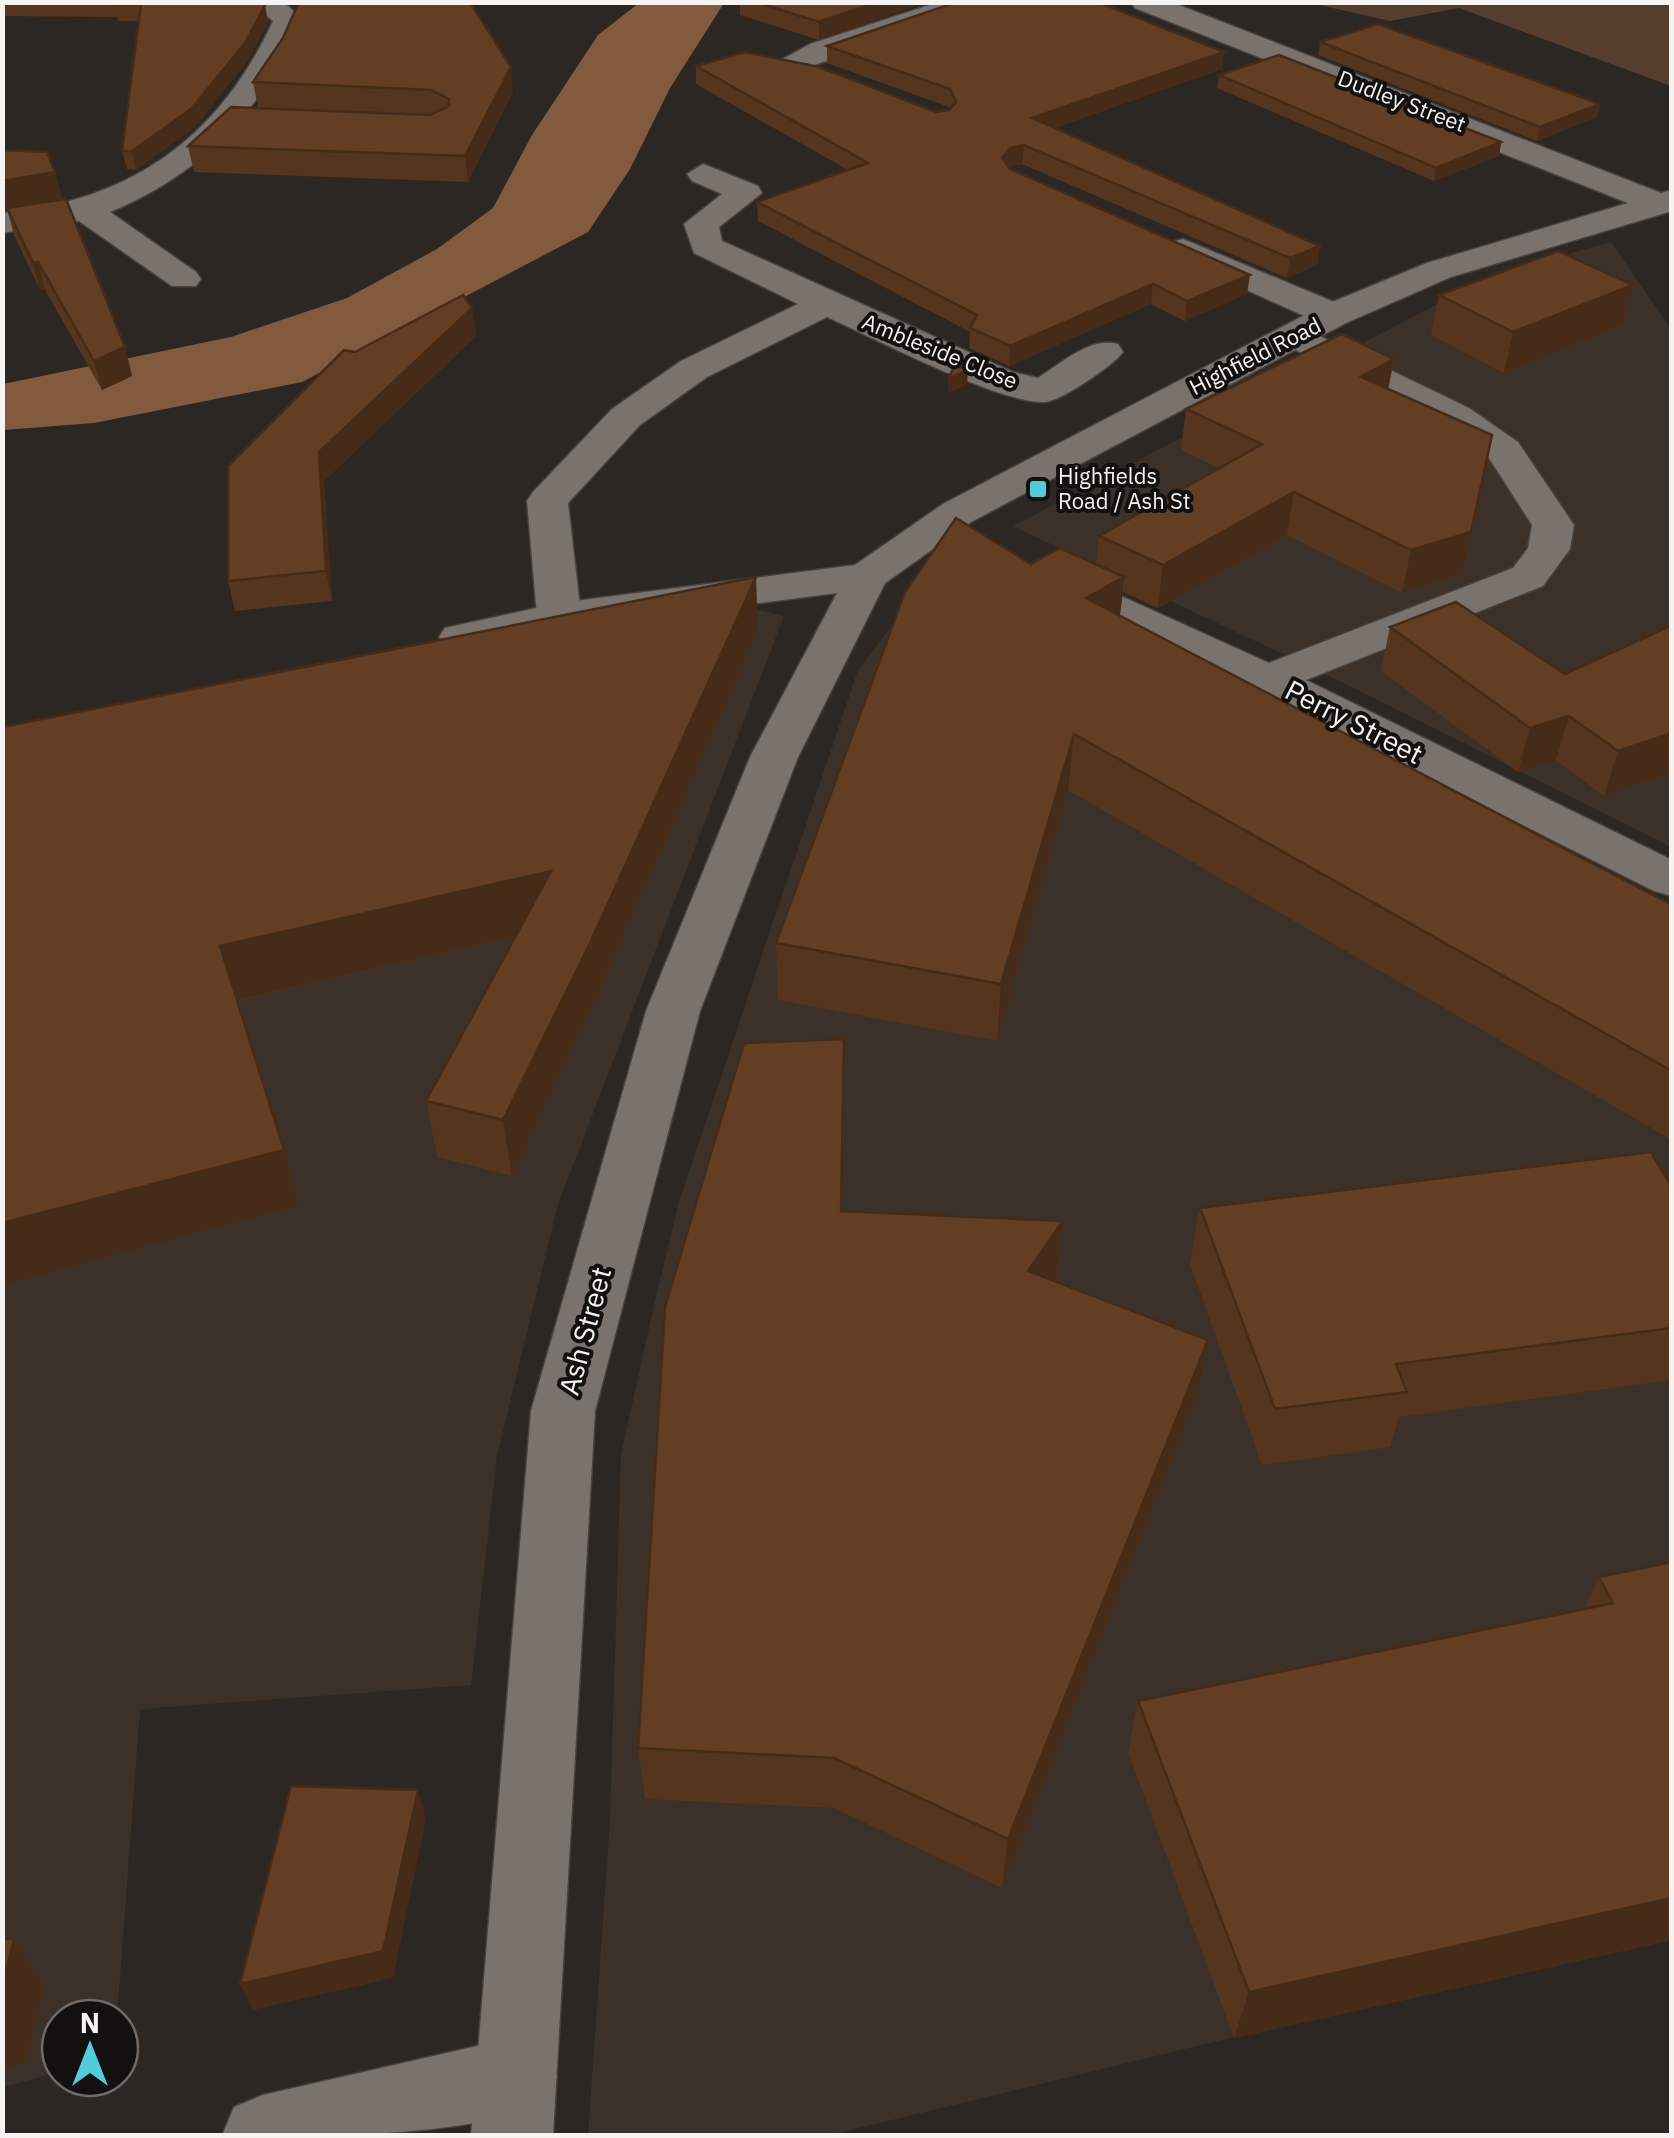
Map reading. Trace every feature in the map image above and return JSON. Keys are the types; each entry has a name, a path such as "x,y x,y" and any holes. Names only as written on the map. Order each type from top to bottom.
{"street":[{"path":"788,65 882,28 969,2"},
{"name":"Dudley Street","path":"1145,2 1665,202"},
{"path":"2,223 88,212 190,157 226,119 275,56 275,10 324,15"},
{"path":"749,58 828,74"},
{"path":"226,119 264,121"},
{"name":"Ambleside Close","path":"704,174 746,193 701,224 706,246 826,304 1000,380 1044,391 1105,352"},
{"name":"Highfield Road","path":"867,576 957,513 1333,316 1439,270 1665,202"},
{"path":"88,212 184,279"},
{"path":"1160,238 1333,316"},
{"name":"Ambleside Close","path":"559,616 547,502 640,408 694,369 826,304"},
{"path":"1268,679 1528,577 1549,550 1553,526 1504,450 1455,416 1297,336"},
{"name":"Perry Street","path":"1032,571 1268,679 1672,880"},
{"path":"424,646 559,616 867,576"},
{"name":"Ash Street","path":"514,2106 564,1412 673,1011 774,756 867,576"},
{"path":"263,2136 514,2106"}],"shaded area":[{"path":"639,3 724,3 670,88 630,169 588,232 302,382 94,423 3,430 3,384 231,337 347,298 437,249 493,208 532,135 598,35"},
{"path":"1311,3 1671,3 1671,86 1459,8 1390,21"},
{"path":"1611,242 1671,329 1671,847 1352,687 1013,526 1493,275"},
{"path":"943,560 1671,931 1671,1931 830,2135 588,2136 610,1820 621,1455 655,1301 679,1202 858,670"},
{"path":"742,606 784,616 558,1204 497,1456 471,1685 140,1709 118,1998 40,1998 40,2077 3,2087 3,772"}],"building":[{"path":"115,2 265,5 245,43 191,109 132,151 122,151 141,4"},
{"path":"470,2 511,67 465,156 188,146 231,107 430,115 449,106 449,99 431,90 253,82 283,38 298,4"},
{"path":"756,2 877,2 819,22"},
{"path":"957,2 1098,2 1224,52 1032,118 1320,246 1290,258 1024,145 1010,148 1002,158 1010,169 1250,275 1187,301 1153,284 1010,346 970,328 977,315 757,202 868,163 696,66 745,52 819,67 936,112 949,110 956,102 950,89 827,46"},
{"path":"1378,24 1600,104 1540,127 1320,42"},
{"path":"1279,55 1501,142 1436,168 1219,75"},
{"path":"2,150 47,152 55,172 2,181"},
{"path":"66,199 125,347 94,361 38,262 33,263 7,208"},
{"path":"1558,251 1633,285 1513,332 1439,295"},
{"path":"463,295 472,308 319,452 326,571 228,581 228,466 344,350 355,352"},
{"path":"1342,334 1394,359 1361,377 1492,435 1471,532 1411,550 1294,492 1163,565 1099,536 1262,444 1186,409"},
{"path":"955,365 968,370 948,379"},
{"path":"956,518 1031,564 1060,548 1124,577 1086,598 1672,905 1672,1071 1074,734 1001,984 776,943 905,592"},
{"path":"756,577 590,943 503,1120 426,1101 551,871 220,946 284,1150 2,1223 2,727"},
{"path":"1456,602 1565,674 1672,625 1672,733 1618,751 1569,716 1530,728 1390,627"},
{"path":"844,1039 841,1211 1063,1221 1028,1271 1208,1340 1008,1839 834,1758 638,1748 665,1307 744,1043"},
{"path":"1651,1152 1672,1187 1672,1328 1396,1364 1407,1392 1275,1409 1200,1208"},
{"path":"1672,1562 1672,1898 1249,1992 1138,1701 1613,1603 1599,1577"},
{"path":"291,1786 418,1790 383,1951 240,1984"},
{"path":"2,1939 14,1939 2,1986"}],"place":[{"name":"Highfields Road / Ash St","path":"1038,489"}]}
